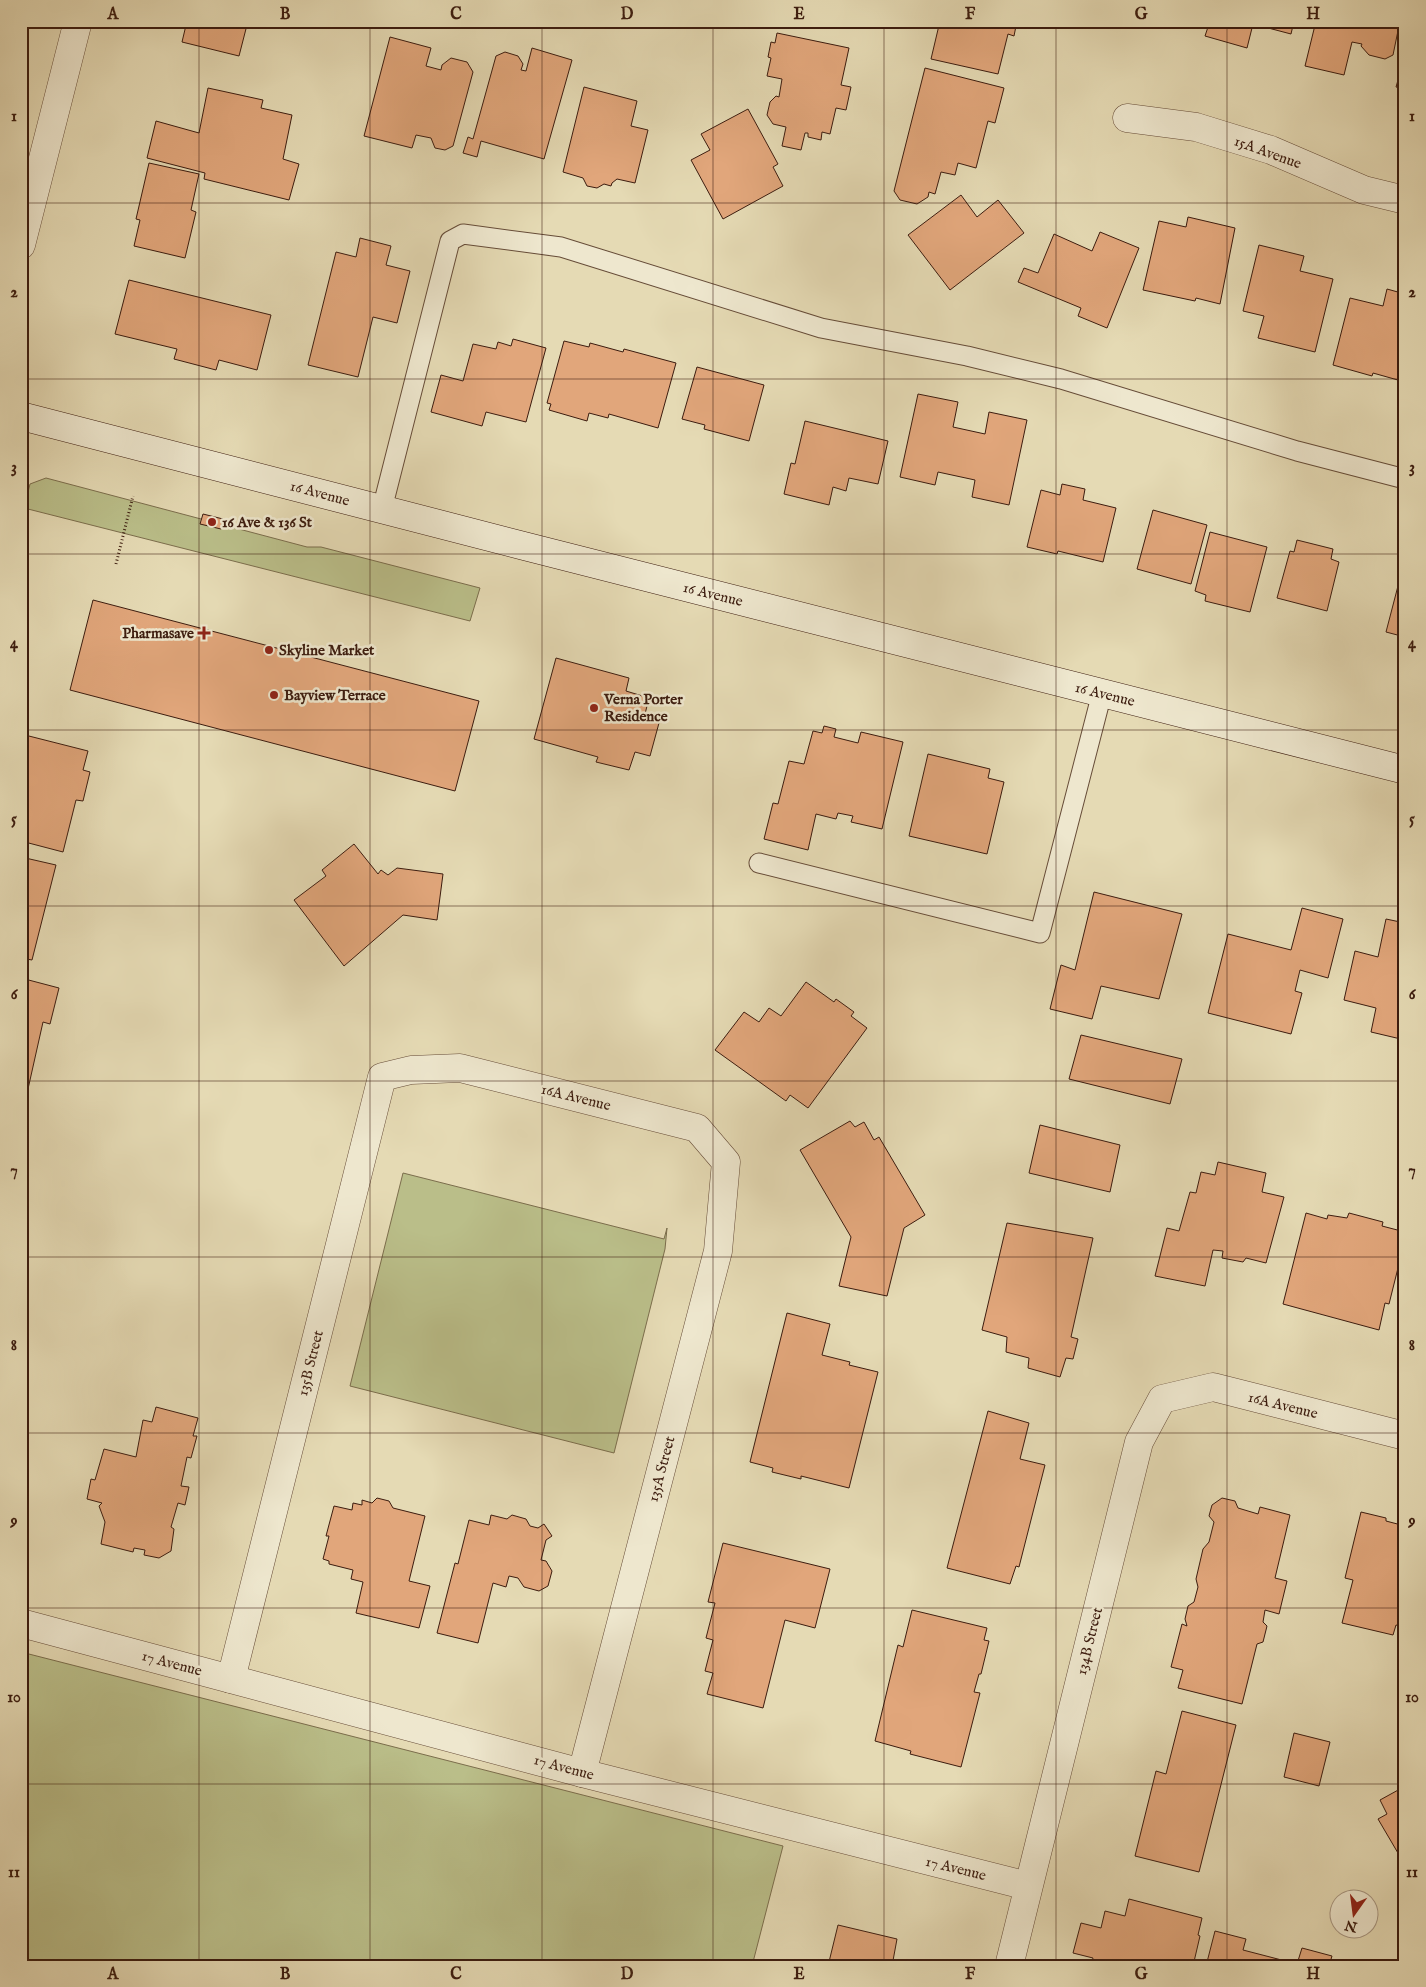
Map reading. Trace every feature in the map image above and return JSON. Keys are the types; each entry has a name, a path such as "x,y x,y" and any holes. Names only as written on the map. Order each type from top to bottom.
{"street":[{"path":"21,245 78,21"},
{"name":"15A Avenue","path":"1127,118 1196,127 1271,150 1364,190 1405,200"},
{"name":"16 Avenue","path":"21,416 1405,770"},
{"name":"16A Avenue","path":"411,1070 460,1068 697,1128 726,1162"},
{"name":"135B Street","path":"231,1679 382,1077 411,1070"},
{"name":"135A Street","path":"582,1773 718,1251 726,1162"},
{"name":"16A Avenue","path":"1162,1400 1213,1387 1405,1436"},
{"name":"134B Street","path":"1028,1886 1139,1442 1162,1400"},
{"name":"17 Avenue","path":"21,1622 582,1773 1028,1886"},
{"path":"1008,1966 1028,1886"}],"lane":[{"path":"382,509 450,241 463,234 561,247 820,328 967,356 1062,379 1297,451 1405,479"},
{"path":"759,863 1040,933 1102,693"}],"path":[{"path":"116,564 133,496"}],"green space":[{"path":"46,478 307,547 321,547 480,588 470,621 24,508 30,484"},
{"path":"403,1173 664,1239 667,1228 665,1249 614,1453 350,1386"},
{"path":"21,1652 783,1846 752,1966 21,1966"}],"building":[{"path":"187,21 248,21 239,56 182,42"},
{"path":"829,21 854,21 852,27"},
{"path":"940,21 1017,21 1014,36 1008,34 998,74 931,59"},
{"path":"1210,21 1294,21 1291,34 1253,24 1247,48 1205,36"},
{"path":"1316,21 1400,21 1393,55 1385,59 1369,55 1361,46 1362,44 1352,42 1344,75 1305,66"},
{"path":"777,33 849,48 841,85 851,87 846,110 836,108 830,134 822,132 821,140 808,137 808,133 805,133 801,150 782,146 786,127 773,124 767,115 770,102 776,96 779,97 782,79 767,76 771,58 768,57 771,42 775,43"},
{"path":"390,37 431,48 426,66 441,70 442,65 451,58 467,62 473,72 453,146 445,150 435,148 431,138 416,135 412,148 364,136"},
{"path":"532,48 572,60 544,159 481,141 477,157 463,153 468,137 473,139 496,56 505,52 518,56 523,64 521,70 526,71"},
{"path":"1405,56 1405,89 1396,87"},
{"path":"925,68 1004,88 995,123 988,121 976,168 958,163 955,175 941,172 935,194 929,192 928,197 917,204 900,200 894,191"},
{"path":"584,87 637,101 631,126 648,130 635,183 617,179 611,186 604,184 597,188 587,186 583,178 563,172"},
{"path":"208,88 263,100 261,108 292,115 283,159 299,164 289,200 204,179 205,173 147,158 156,121 199,133"},
{"path":"748,109 778,164 773,167 783,186 723,219 691,160 710,150 701,134"},
{"path":"149,163 199,174 191,210 196,212 185,258 134,246 140,220 136,219"},
{"path":"961,195 977,217 998,200 1024,233 950,290 908,235"},
{"path":"1188,217 1235,228 1220,304 1196,298 1195,301 1143,290 1159,221 1186,227"},
{"path":"1100,232 1139,248 1107,328 1078,316 1081,308 1018,282 1024,268 1038,273 1054,234 1092,251"},
{"path":"360,238 391,246 386,265 410,271 397,323 373,317 358,377 308,365 336,252 356,257"},
{"path":"1259,245 1304,256 1300,271 1333,279 1315,352 1258,338 1264,316 1243,311"},
{"path":"129,280 271,315 257,370 219,360 216,370 174,359 177,349 115,334"},
{"path":"1387,289 1405,294 1405,382 1373,373 1372,376 1333,365 1350,298 1383,306"},
{"path":"513,339 546,348 526,422 486,412 482,426 431,412 441,375 463,381 473,344 496,349 498,342 511,346"},
{"path":"564,341 589,347 590,343 623,352 624,349 676,363 658,428 609,414 608,418 589,413 587,421 549,410 551,404 547,403"},
{"path":"697,367 764,385 749,441 704,429 705,425 682,419"},
{"path":"918,394 958,402 953,427 985,434 989,412 1027,420 1009,505 972,497 975,480 938,472 935,485 900,477"},
{"path":"805,421 888,441 878,484 849,478 846,491 833,487 829,505 784,494 791,463 795,464"},
{"path":"1062,484 1085,489 1083,500 1116,508 1103,562 1058,551 1057,554 1027,547 1041,490 1060,495"},
{"path":"1153,510 1207,525 1191,584 1137,569"},
{"name":"16 Ave & 136 St","path":"203,514 223,519 221,529 200,524"},
{"path":"1210,532 1267,547 1250,612 1205,601 1206,595 1195,591"},
{"path":"1297,540 1333,549 1331,559 1339,562 1327,611 1277,598 1290,551 1294,552"},
{"path":"1405,559 1405,637 1386,632"},
{"name":"Bayview Terrace","path":"93,600 479,701 455,791 70,690"},
{"name":"Verna Porter Residence","path":"556,658 629,678 626,691 649,698 644,718 659,723 650,756 635,752 629,770 596,762 598,757 534,739"},
{"path":"824,726 836,729 834,737 858,743 861,732 903,742 882,829 851,822 853,816 838,813 836,819 816,814 808,850 764,839 773,803 778,804 789,761 804,764 813,731 822,733"},
{"path":"21,734 88,751 83,770 90,772 83,801 76,800 63,852 21,841"},
{"path":"928,754 990,769 988,778 1004,782 987,854 909,836"},
{"path":"354,844 378,874 381,870 388,875 397,868 443,874 437,920 403,915 344,966 294,900 326,876 322,870"},
{"path":"21,857 56,865 32,960 21,958"},
{"path":"1094,892 1182,914 1159,999 1101,986 1092,1019 1050,1009 1061,965 1075,970"},
{"path":"1302,908 1343,919 1328,978 1300,970 1295,991 1302,993 1291,1034 1208,1013 1228,934 1291,950"},
{"path":"1386,919 1405,923 1405,1040 1371,1032 1376,1008 1344,1000 1355,951 1378,957"},
{"path":"21,978 59,988 50,1024 43,1022 28,1089 21,1087"},
{"path":"806,982 834,1002 836,999 854,1012 851,1016 867,1028 808,1108 790,1095 786,1101 715,1050 744,1012 759,1022 769,1008 781,1016"},
{"path":"1081,1035 1182,1059 1170,1104 1069,1079"},
{"path":"850,1121 855,1127 864,1122 874,1140 879,1137 925,1215 904,1228 887,1296 839,1286 851,1237 800,1150"},
{"path":"1040,1125 1120,1145 1110,1192 1029,1173"},
{"path":"1218,1162 1266,1173 1262,1192 1284,1197 1266,1263 1246,1258 1243,1262 1222,1258 1223,1251 1213,1250 1205,1286 1155,1276 1167,1228 1179,1231 1190,1192 1196,1193 1201,1172 1215,1175"},
{"path":"1306,1213 1327,1219 1328,1215 1347,1218 1349,1213 1383,1222 1382,1226 1405,1232 1405,1240 1389,1304 1385,1303 1379,1330 1283,1304"},
{"path":"1007,1223 1093,1238 1071,1337 1078,1339 1073,1359 1066,1358 1060,1377 1028,1368 1029,1358 1006,1352 1007,1337 982,1330"},
{"path":"787,1313 830,1324 822,1355 850,1362 849,1365 878,1372 849,1488 801,1476 801,1479 772,1472 773,1468 750,1462"},
{"path":"156,1407 198,1418 193,1436 197,1436 191,1458 187,1457 181,1486 189,1487 185,1505 178,1503 171,1527 174,1529 171,1551 159,1558 144,1555 145,1550 134,1548 133,1552 101,1544 105,1522 99,1506 102,1503 87,1499 91,1479 95,1480 104,1449 136,1457 143,1420 152,1422"},
{"path":"988,1411 1029,1423 1020,1459 1045,1465 1019,1567 1016,1566 1010,1584 947,1568"},
{"path":"377,1498 389,1501 393,1508 425,1516 409,1581 430,1586 419,1628 356,1613 363,1582 351,1579 353,1570 329,1564 329,1561 323,1559 329,1536 326,1536 334,1506 352,1510 353,1503 362,1505 362,1500 372,1503"},
{"path":"1222,1498 1235,1501 1238,1508 1258,1514 1260,1507 1290,1515 1275,1578 1287,1581 1279,1614 1265,1610 1263,1622 1267,1626 1263,1642 1257,1644 1242,1704 1178,1688 1183,1670 1171,1667 1182,1624 1187,1626 1185,1619 1188,1606 1194,1602 1198,1587 1196,1579 1203,1549 1209,1542 1214,1522 1209,1516 1212,1505"},
{"path":"1361,1512 1386,1518 1386,1521 1405,1526 1405,1627 1396,1625 1393,1635 1342,1623 1353,1580 1345,1578"},
{"path":"491,1515 507,1519 512,1515 526,1519 530,1526 538,1528 544,1524 552,1536 546,1540 541,1560 546,1561 552,1571 548,1586 539,1591 524,1587 518,1578 509,1576 506,1587 493,1583 478,1643 437,1633 455,1563 458,1564 469,1520 489,1525"},
{"path":"723,1543 830,1569 815,1628 785,1620 763,1708 707,1694 713,1673 705,1671 713,1640 706,1638 715,1603 708,1602"},
{"path":"912,1610 987,1628 984,1640 989,1641 981,1674 979,1674 974,1692 980,1693 961,1767 910,1754 911,1751 875,1741 898,1645 903,1647"},
{"path":"1182,1711 1236,1725 1199,1872 1135,1856 1156,1771 1166,1774"},
{"path":"1294,1733 1330,1742 1319,1786 1284,1777"},
{"path":"1405,1782 1405,1865 1378,1819 1387,1814 1380,1800 1400,1789 1398,1786"},
{"path":"1129,1899 1202,1918 1193,1966 1091,1966 1093,1958 1073,1953 1081,1923 1101,1928 1105,1911 1125,1916"},
{"path":"838,1925 897,1939 892,1966 828,1966"},
{"path":"1215,1931 1246,1939 1243,1950 1297,1964 1302,1948 1332,1956 1329,1966 1206,1966"}],"place":[{"name":"16 Ave & 136 St","path":"212,522"},
{"name":"Pharmasave","path":"204,633"},
{"name":"Skyline Market","path":"269,650"},
{"name":"Bayview Terrace","path":"274,695"},
{"name":"Verna Porter Residence","path":"594,708"}]}
